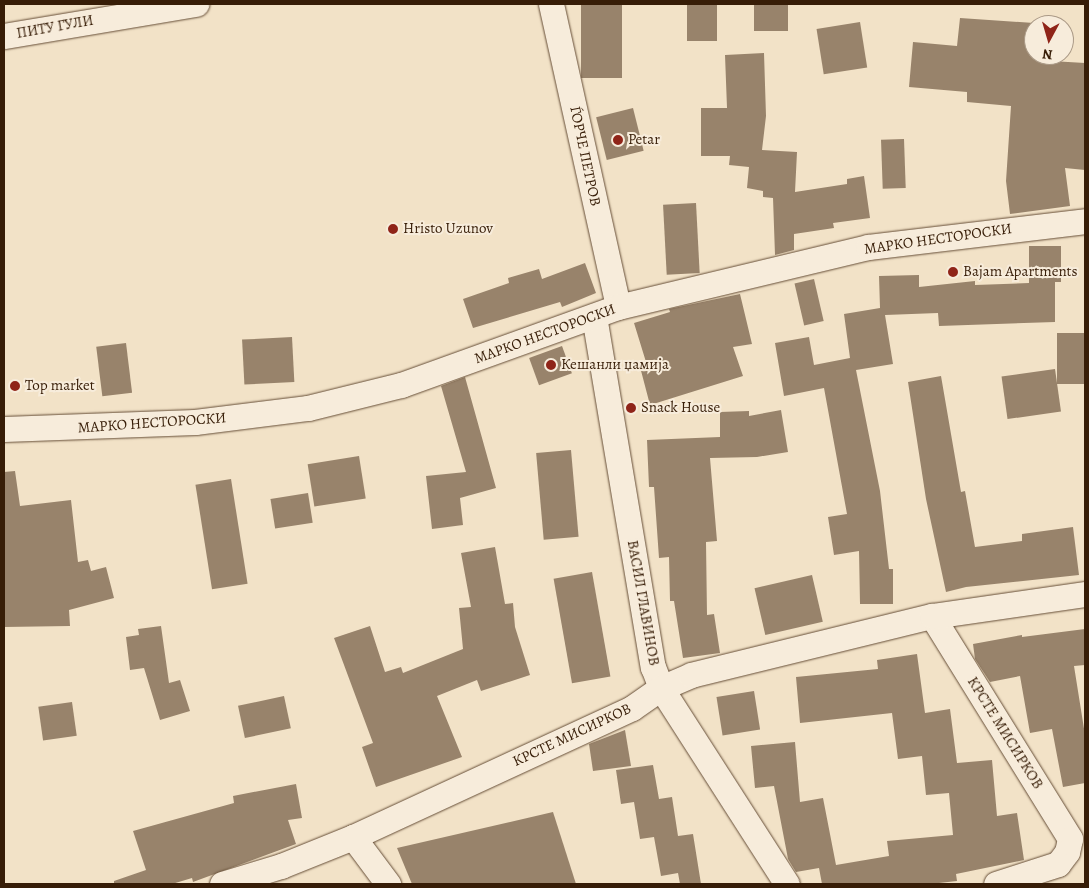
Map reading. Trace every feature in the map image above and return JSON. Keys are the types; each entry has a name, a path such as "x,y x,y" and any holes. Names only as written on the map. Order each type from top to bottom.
{"street":[{"name":"ПИТУ ГУЛИ","path":"4,36 196,4"},
{"name":"ЃОРЧЕ ПЕТРОВ","path":"551,4 618,308"},
{"name":"МАРКО НЕСТОРОСКИ","path":"4,429 195,422 308,408 401,385 618,308 868,247 1085,221"},
{"name":"ВАСИЛ ГЛАВИНОВ","path":"594,316 653,667 661,688 787,884"},
{"name":"КРСТЕ МИСИРКОВ","path":"222,884 282,866 353,837 632,708 661,688 691,675 932,616 1085,594"},
{"name":"КРСТЕ МИСИРКОВ","path":"932,616 1070,839 1067,852 1058,864 996,884"},
{"path":"353,837 388,884"}],"building":[{"path":"581,4 622,4 622,78 581,78"},
{"path":"687,4 717,4 717,41 687,41"},
{"path":"754,4 788,4 788,31 754,31"},
{"path":"960,18 1024,22 1024,65 1074,65 1074,62 1085,63 1085,170 1065,168 1070,206 1010,214 1006,181 1011,106 967,102 967,92 909,87 913,42 957,46"},
{"path":"860,22 867,67 824,74 817,29"},
{"path":"764,53 766,116 762,150 797,152 795,192 847,184 847,179 864,176 870,218 833,223 834,228 794,234 794,250 775,255 773,198 763,197 763,191 747,188 749,167 729,165 730,156 701,156 701,108 727,108 725,55"},
{"path":"633,108 644,151 607,160 596,117"},
{"path":"904,139 906,188 883,189 881,140"},
{"path":"696,203 700,273 667,275 663,205"},
{"path":"1029,246 1061,246 1061,282 1055,282 1055,322 939,326 938,313 885,315 893,364 856,370 880,491 889,569 893,569 893,604 860,604 859,551 834,555 828,517 847,514 824,388 784,396 775,343 809,337 814,365 850,358 844,314 880,308 879,276 919,275 919,287 975,281 975,285 1029,283"},
{"path":"585,263 596,293 562,307 560,302 473,328 463,299 509,283 508,278 539,269 542,279"},
{"path":"814,279 824,321 804,325 795,283"},
{"path":"740,294 752,344 733,347 743,376 650,405 639,363 646,362 634,323 670,312 669,309"},
{"path":"1057,333 1085,333 1085,384 1057,384"},
{"path":"292,337 294,382 244,385 242,340"},
{"path":"126,343 132,393 102,396 96,347"},
{"name":"Кешанли џамија","path":"562,346 572,373 539,385 529,358"},
{"path":"1055,369 1061,412 1008,419 1002,377"},
{"path":"941,376 961,492 965,491 975,547 1022,541 1022,534 1073,527 1079,575 966,587 946,592 926,499 908,382"},
{"path":"465,377 496,488 460,498 463,525 432,529 426,476 466,472 441,386"},
{"path":"781,410 788,452 757,457 710,458 717,541 706,542 707,615 714,614 720,653 683,658 674,601 670,601 669,557 659,558 654,487 649,487 647,440 720,437 720,412 749,411 749,416"},
{"path":"571,450 579,537 544,540 536,453"},
{"path":"359,456 366,498 314,507 308,464"},
{"path":"15,471 20,506 71,500 78,562 88,560 91,571 106,567 114,598 69,610 70,626 4,627 4,472"},
{"path":"231,479 248,584 212,589 195,485"},
{"path":"308,493 313,523 275,529 270,499"},
{"path":"495,547 505,604 513,603 515,627 530,675 481,691 477,680 437,696 462,757 376,787 362,747 373,743 334,638 370,626 385,672 401,667 403,673 463,649 459,608 471,607 461,553"},
{"path":"592,572 610,676 572,683 554,579"},
{"path":"812,575 823,622 765,635 755,588"},
{"path":"161,626 169,683 180,680 190,711 160,720 144,668 130,670 126,637 139,635 138,629"},
{"path":"1085,629 1085,665 1074,666 1085,735 1085,783 1063,787 1052,729 1030,733 1020,676 990,682 975,659 973,644 1022,635 1022,637"},
{"path":"917,654 925,713 950,709 957,763 992,760 997,816 1017,813 1024,860 956,874 957,881 930,884 822,884 819,868 796,872 788,859 774,786 755,788 751,746 795,742 800,802 823,798 836,865 889,856 887,841 953,835 949,793 926,795 922,756 898,759 892,713 800,723 796,677 878,669 877,660"},
{"path":"754,691 760,730 723,735 716,697"},
{"path":"284,696 291,728 245,738 238,706"},
{"path":"72,702 77,736 43,740 38,707"},
{"path":"625,730 631,766 593,771 589,744"},
{"path":"653,765 659,799 672,797 678,836 693,834 701,884 680,884 678,873 661,876 654,837 640,839 634,802 621,804 616,770"},
{"path":"296,784 302,818 288,820 296,844 193,882 192,878 172,884 114,884 114,881 146,870 133,831 234,803 233,796"},
{"path":"553,812 576,884 412,884 397,848"}],"place":[{"name":"Petar","path":"618,140"},
{"name":"Hristo Uzunov","path":"393,229"},
{"name":"Bajam Apartments","path":"953,272"},
{"name":"Кешанли џамија","path":"551,365"},
{"name":"Top market","path":"15,386"},
{"name":"Snack House","path":"631,408"}]}
